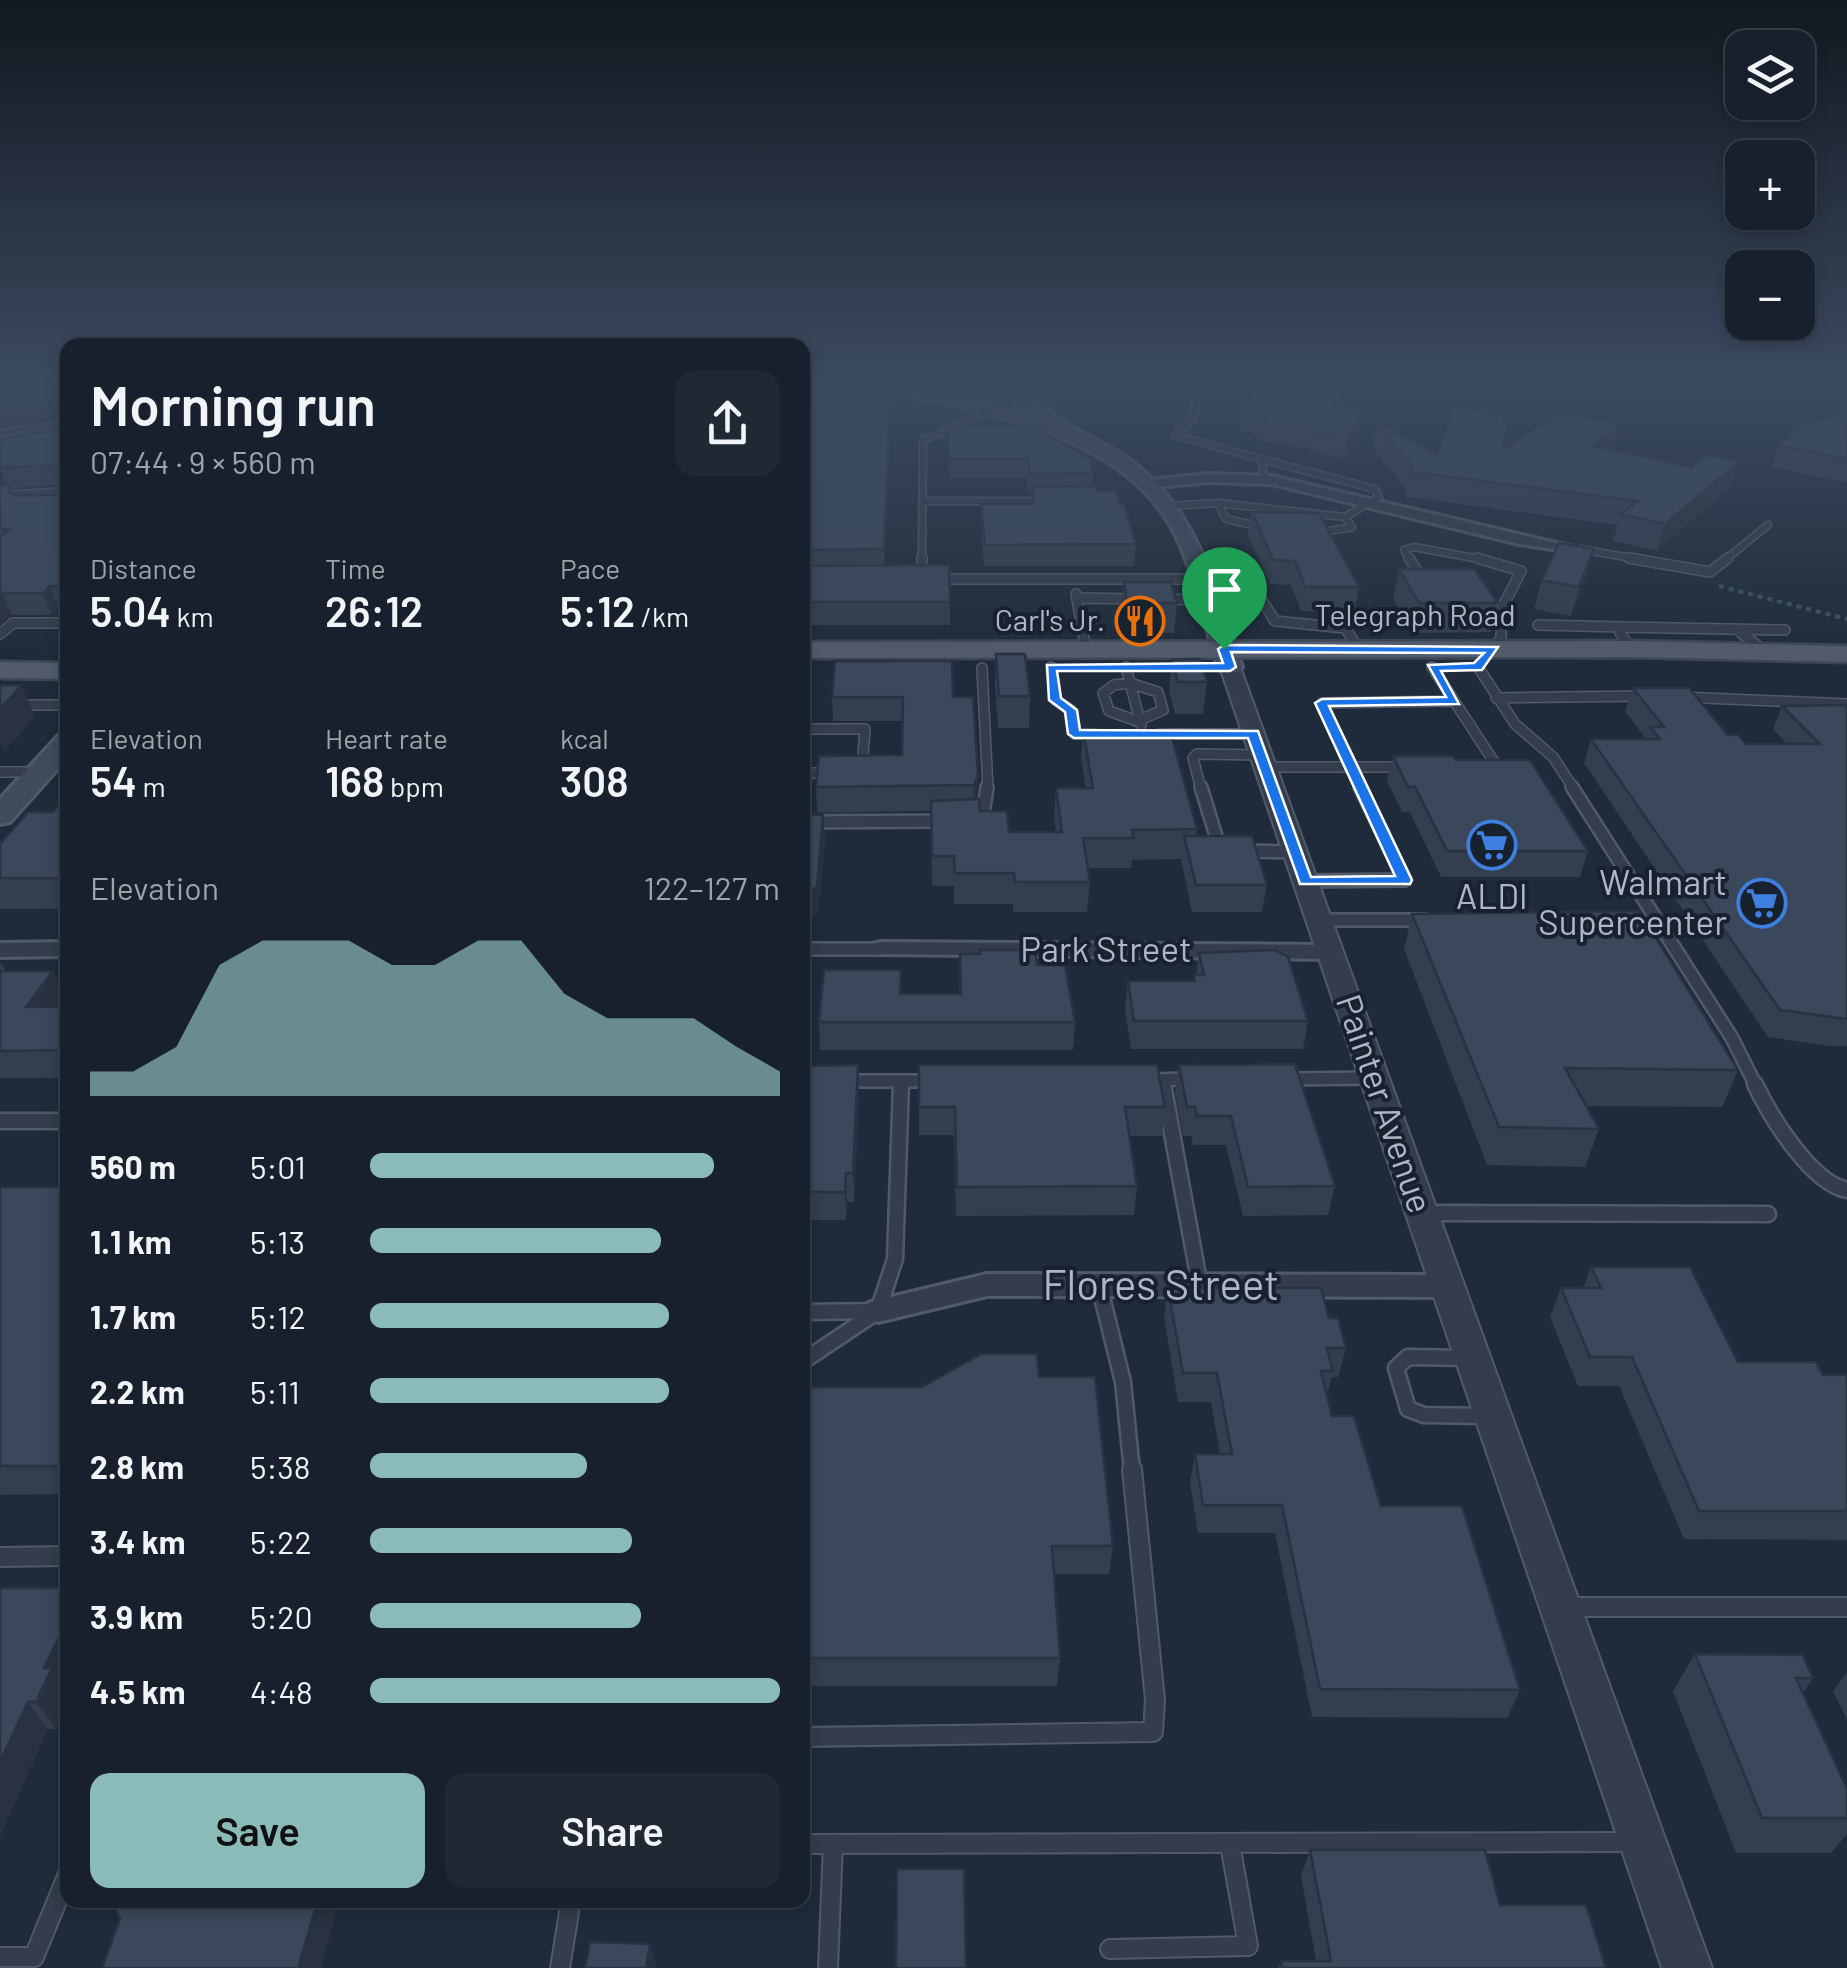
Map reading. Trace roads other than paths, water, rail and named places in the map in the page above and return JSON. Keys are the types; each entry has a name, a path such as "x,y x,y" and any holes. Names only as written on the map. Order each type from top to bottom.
{"main road":[{"name":"Painter Avenue","path":"1136,474 1168,506 1180,526 1227,658"},
{"name":"Telegraph Road","path":"810,669 1086,649 1432,667 1627,638 1847,672"},
{"name":"Telegraph Road","path":"810,669 1051,668 1128,675 1227,658 1359,649 1486,658 1772,659 1847,654"},
{"path":"0,651 60,651"},
{"path":"0,670 60,670"},
{"path":"0,816 10,795 60,750"}],"street":[{"path":"1149,484 1208,478 1265,480 1519,540 1566,547"},
{"name":"Painter Avenue","path":"1227,658 1687,1968"},
{"name":"Park Street","path":"881,949 1325,936"},
{"path":"0,950 60,950"},
{"name":"Flores Street","path":"878,1311 987,1285 1448,1286"}],"lane":[{"path":"923,474 923,579"},
{"path":"1264,474 1265,480"},
{"path":"1168,506 1218,502 1345,517 1378,497 1375,489 1319,474"},
{"path":"0,495 60,491"},
{"path":"923,501 1054,500"},
{"path":"1218,502 1226,519 1267,528"},
{"path":"1329,530 1352,527 1345,517"},
{"path":"1566,547 1710,572 1768,525"},
{"path":"1424,583 1404,550 1411,546 1521,571 1502,608 1501,638 1486,658 1496,698 1515,724 1553,756 1732,1038 1772,1121 1832,1187 1847,1190"},
{"path":"906,579 1074,579 1260,596 1275,621 1345,628 1359,649"},
{"path":"1074,579 1086,649"},
{"path":"1077,598 1204,591"},
{"path":"0,634 12,623 60,623"},
{"path":"1538,626 1627,638 1736,628 1785,630"},
{"path":"1736,628 1772,659"},
{"path":"1432,667 1498,768 1480,768"},
{"path":"970,821 980,818 988,799 982,668"},
{"path":"1051,668 1056,700 1071,710 1074,734 1112,734"},
{"path":"1128,675 1158,692 1163,710 1152,719 1120,718 1106,707 1103,693 1128,675"},
{"path":"1128,675 1144,734"},
{"path":"1496,698 1652,696"},
{"path":"1672,697 1847,704"},
{"path":"1260,752 1198,754 1193,758 1216,846 1223,851 1300,866 1405,880 1322,703 1454,701"},
{"path":"0,705 60,705"},
{"path":"810,730 865,729 862,773 810,773"},
{"path":"1128,734 1350,766 1424,767"},
{"path":"0,772 39,772"},
{"path":"810,822 951,821"},
{"path":"1325,936 1438,920"},
{"path":"810,950 881,949"},
{"path":"1278,1079 1374,1078"},
{"path":"1125,1080 1201,1079"},
{"path":"1162,1080 1200,1286"},
{"path":"822,1081 957,1081"},
{"path":"810,1357 878,1311 895,1259 901,1081"},
{"path":"0,1121 60,1121"},
{"path":"1422,1213 1768,1214"},
{"path":"810,1737 1153,1732 1155,1700 1123,1382 1099,1285"},
{"path":"810,1312 878,1311"},
{"path":"1473,1358 1408,1358 1400,1362 1396,1368 1408,1409 1424,1414 1493,1416"},
{"path":"0,1557 60,1556"},
{"path":"1560,1607 1847,1608"},
{"path":"810,1844 1643,1842"},
{"path":"828,1968 833,1844"},
{"path":"1110,1948 1248,1946 1230,1844"},
{"path":"0,1957 32,1962 60,1894"},
{"path":"560,1968 569,1908"}],"place":[{"name":"Carl's Jr.","path":"1140,621"},
{"name":"ALDI","path":"1492,845"},
{"name":"Walmart Supercenter","path":"1762,903"}]}
